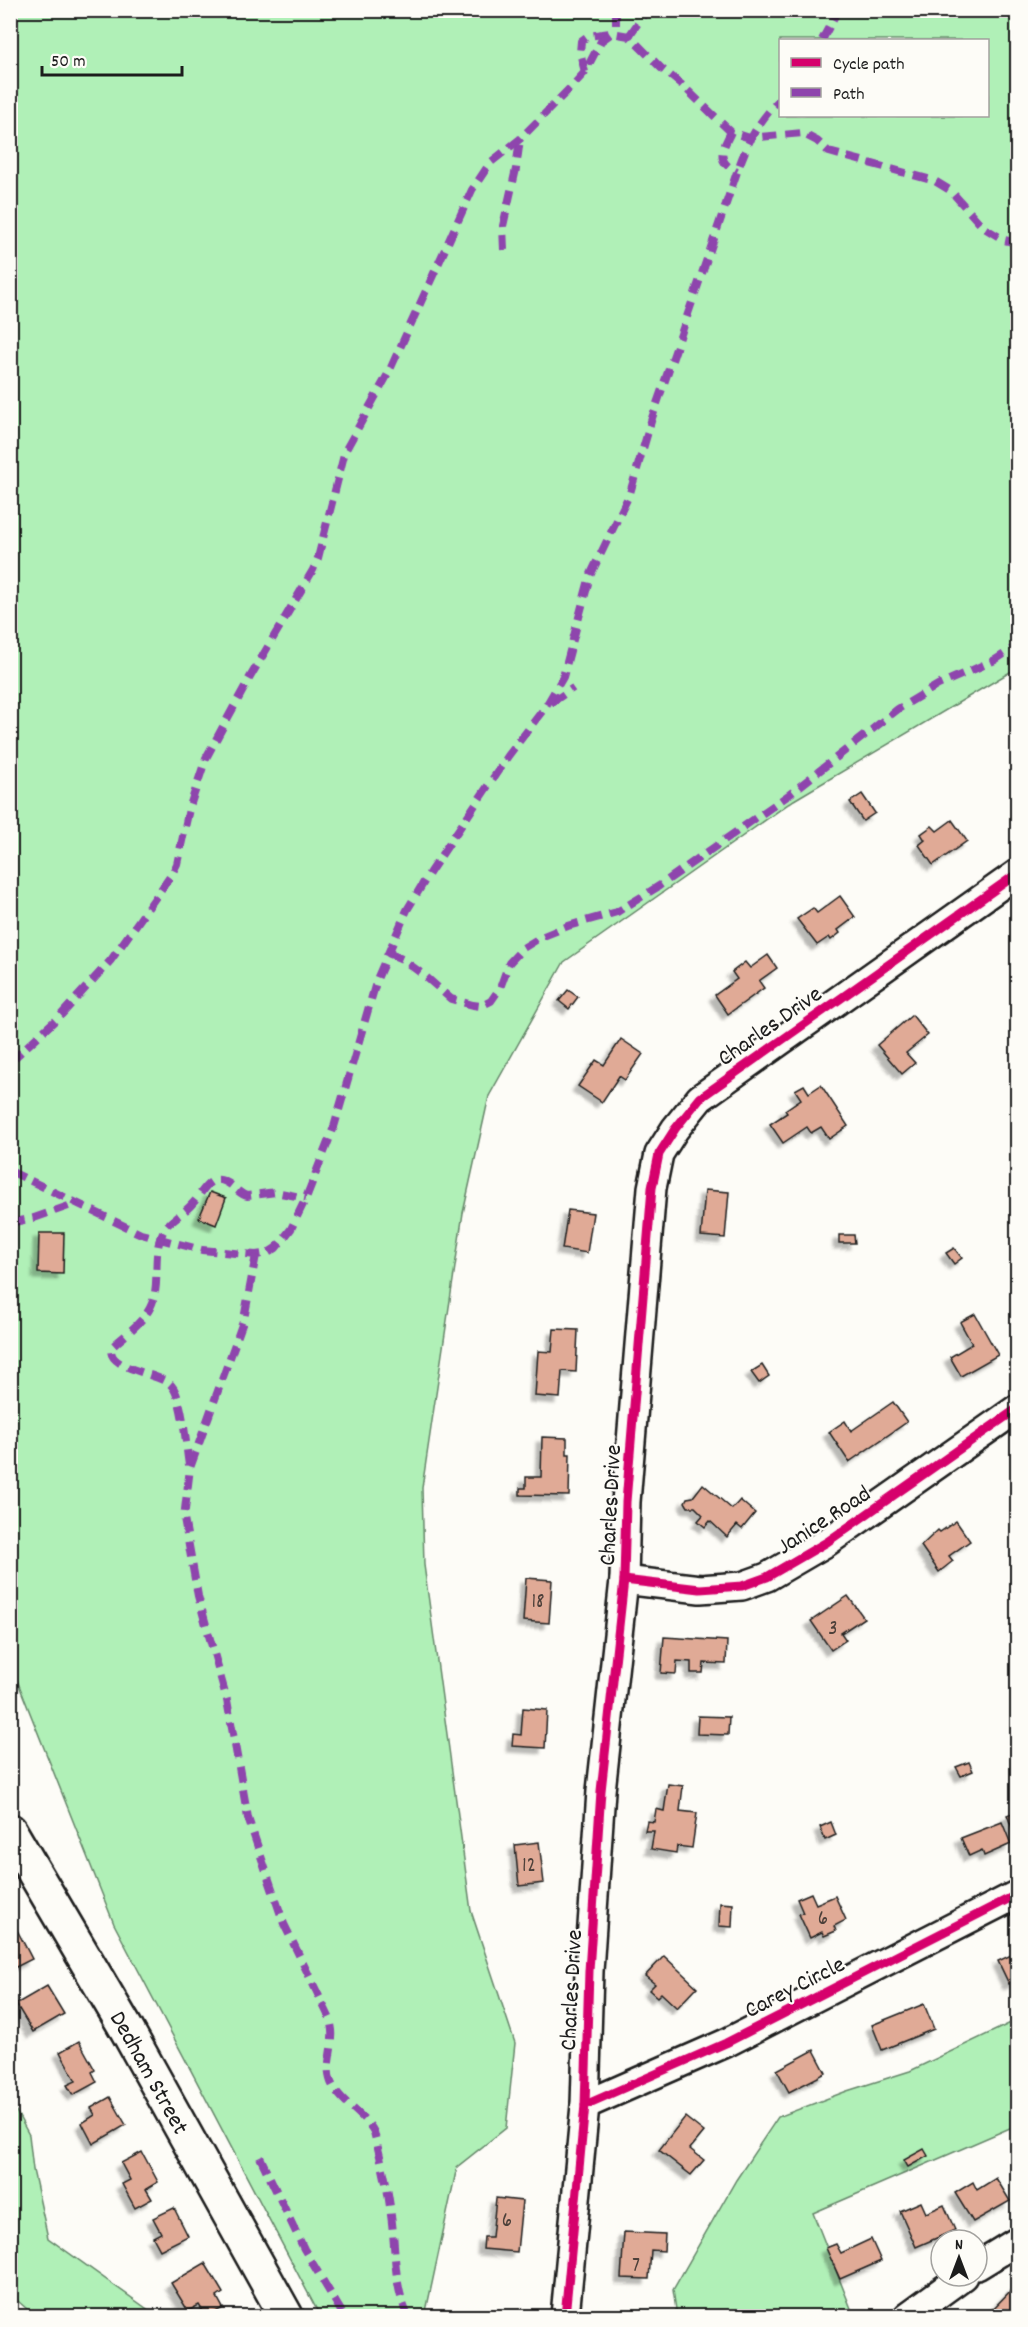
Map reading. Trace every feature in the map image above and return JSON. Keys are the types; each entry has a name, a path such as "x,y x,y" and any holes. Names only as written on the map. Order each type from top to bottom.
{"main road":[{"name":"Dedham Street","path":"10,1831 133,2041 286,2316"}],"street":[{"name":"Charles Drive","path":"565,2316 585,2105 589,1971 601,1791 624,1580 626,1502 652,1188 659,1154 675,1129 700,1098 1017,873"},
{"name":"Janice Road","path":"624,1580 700,1589 742,1586 767,1577 827,1542 1017,1408"},
{"name":"Carey Circle","path":"585,2105 726,2043 1017,1894"},
{"path":"989,2258 1017,2241"},
{"path":"908,2316 946,2288"}],"green space":[{"path":"11,11 1017,11 1017,668 794,800 564,962 489,1096 463,1213 422,1488 424,1565 471,1911 515,2043 506,2128 457,2167 425,2316 320,2316 114,1924 11,1665"},
{"path":"1017,2020 1017,2125 813,2213 854,2316 677,2316 673,2290 736,2180 778,2117 847,2091 910,2071"},
{"path":"10,2100 29,2135 33,2170 48,2238 157,2316 35,2316 11,2295"}],"building":[{"path":"862,794 875,813 863,821 850,802"},
{"path":"952,820 967,841 933,865 919,845 925,840 921,834 932,826 937,831"},
{"path":"840,896 855,917 838,930 840,933 831,940 829,937 817,945 797,919 813,908 817,913"},
{"path":"768,955 777,968 759,981 764,988 728,1014 715,995 737,979 732,972 745,962 750,968"},
{"path":"568,990 578,997 569,1009 559,1001"},
{"path":"912,1015 928,1035 906,1053 915,1063 902,1074 877,1045"},
{"path":"621,1039 643,1054 625,1080 619,1076 602,1102 578,1086 596,1060 604,1065"},
{"path":"804,1085 809,1093 821,1085 848,1126 829,1139 821,1127 811,1133 807,1127 783,1143 770,1124 787,1113 785,1110 801,1099 795,1090"},
{"path":"705,1190 729,1192 725,1238 701,1236"},
{"path":"210,1192 226,1198 216,1225 199,1218"},
{"path":"568,1210 593,1213 587,1253 562,1249"},
{"path":"39,1233 64,1233 63,1274 38,1273"},
{"path":"839,1235 854,1235 855,1243 839,1243"},
{"path":"954,1248 962,1258 954,1264 946,1253"},
{"path":"975,1314 998,1355 961,1376 950,1357 972,1344 960,1322"},
{"path":"554,1329 578,1330 576,1372 562,1371 560,1398 535,1396 538,1351 552,1352"},
{"path":"762,1365 769,1376 759,1383 751,1372"},
{"path":"893,1402 907,1422 849,1462 829,1432 845,1421 851,1431"},
{"path":"542,1437 567,1438 567,1454 570,1454 569,1496 520,1495 520,1488 526,1488 526,1477 541,1477"},
{"path":"703,1484 732,1509 740,1500 755,1513 742,1529 737,1525 727,1537 710,1521 705,1527 698,1521 703,1515 695,1507 688,1507 685,1502 687,1498 693,1497"},
{"path":"956,1521 970,1541 949,1556 953,1561 939,1572 921,1546 938,1530 940,1532"},
{"path":"526,1578 552,1580 549,1623 523,1621"},
{"path":"848,1596 864,1618 841,1633 846,1640 831,1650 811,1621"},
{"path":"664,1637 727,1641 726,1664 704,1663 703,1673 691,1673 691,1662 677,1661 676,1674 661,1673"},
{"path":"523,1708 547,1710 545,1748 512,1746 513,1734 521,1735"},
{"path":"698,1716 729,1717 728,1735 697,1734"},
{"path":"969,1762 973,1771 961,1776 956,1767"},
{"path":"668,1784 683,1786 680,1811 697,1813 692,1848 677,1846 676,1853 651,1849 654,1831 645,1831 647,1821 654,1822 656,1809 664,1811"},
{"path":"1018,1811 1018,1834 1015,1835 1007,1815"},
{"path":"831,1822 836,1835 825,1840 820,1827"},
{"path":"1002,1822 1011,1844 984,1856 982,1850 969,1856 961,1838"},
{"path":"539,1842 544,1883 519,1886 515,1845"},
{"path":"811,1893 816,1904 835,1896 846,1920 834,1926 836,1931 824,1936 822,1932 810,1938 799,1914 803,1913 797,1899"},
{"path":"720,1903 733,1904 732,1927 719,1926"},
{"path":"17,1930 32,1959 10,1970 10,1933"},
{"path":"1018,1952 1018,1980 1009,1984 998,1961"},
{"path":"664,1956 697,1987 677,2008 661,1993 657,1997 649,1990 655,1984 645,1976"},
{"path":"47,1986 64,2014 33,2032 16,2004"},
{"path":"924,2004 934,2029 882,2050 872,2025"},
{"path":"79,2041 95,2070 92,2072 97,2082 73,2095 67,2085 76,2081 60,2052"},
{"path":"814,2050 826,2073 789,2092 777,2070"},
{"path":"110,2097 126,2125 93,2144 82,2123 95,2115 91,2108"},
{"path":"685,2117 704,2132 690,2149 704,2160 691,2175 659,2150"},
{"path":"924,2149 928,2156 908,2167 904,2160"},
{"path":"142,2152 158,2182 146,2189 152,2199 135,2208 122,2184 130,2180 121,2163"},
{"path":"996,2178 1010,2201 973,2222 955,2193 973,2182 977,2190"},
{"path":"496,2198 522,2201 517,2252 483,2249 484,2237 492,2237"},
{"path":"921,2202 926,2213 944,2205 954,2228 929,2228 929,2241 916,2247 900,2211"},
{"path":"174,2208 188,2236 160,2250 153,2237 161,2233 153,2218"},
{"path":"624,2232 665,2234 664,2251 651,2250 649,2279 621,2278"},
{"path":"871,2239 881,2261 840,2279 826,2248 836,2244 841,2253"},
{"path":"205,2263 223,2293 217,2297 223,2308 208,2316 199,2305 188,2311 171,2283"},
{"path":"1016,2285 1018,2286 1018,2316 988,2316 987,2315"}],"marked path":[{"path":"616,10 616,33"},
{"path":"629,36 647,10"},
{"path":"823,39 838,10"},
{"path":"585,72 580,53 581,41 588,36 610,33"},
{"path":"10,1062 62,1014 111,960 172,874 177,864 189,809 206,758 313,570 345,451 388,374 472,190 490,163 520,139 585,72 601,41 612,33 629,36 731,132 750,138 802,133 817,141 829,152 935,181 951,191 983,227 1004,240 1018,243"},
{"path":"10,1171 141,1234 202,1250 256,1255 268,1253 276,1248 291,1229 334,1127 377,979 407,910 430,872 508,756 546,706 563,677 590,576 630,493 652,418 741,160 759,125 779,100"},
{"path":"731,132 722,155 726,164 737,172"},
{"path":"504,250 503,226 516,169 520,139"},
{"path":"388,953 402,959 451,999 481,1006 491,1001 500,988 509,963 523,948 541,937 568,926 617,912 659,886 790,794 898,709 938,685 995,660 1018,645"},
{"path":"551,703 573,688"},
{"path":"189,1465 181,1410 174,1390 163,1380 123,1365 112,1354 112,1347 138,1324 150,1308 156,1288 158,1246 166,1227 190,1206 208,1184 215,1180 224,1181 247,1196 275,1192 306,1198"},
{"path":"10,1223 34,1218 77,1203"},
{"path":"256,1255 244,1319 190,1468 184,1518 198,1596 227,1700 248,1818 284,1924 330,2019 332,2033 330,2079 343,2100 364,2119 374,2132 388,2194 397,2279 408,2316"},
{"path":"260,2157 304,2249 344,2316"}],"cycle path":[{"path":"565,2316 585,2105 589,1971 601,1791 624,1580 626,1502 652,1188 659,1154 675,1129 700,1098 1018,873"},
{"path":"624,1580 700,1589 742,1586 767,1577 827,1542 1018,1408"},
{"path":"585,2105 726,2043 1018,1894"}]}
